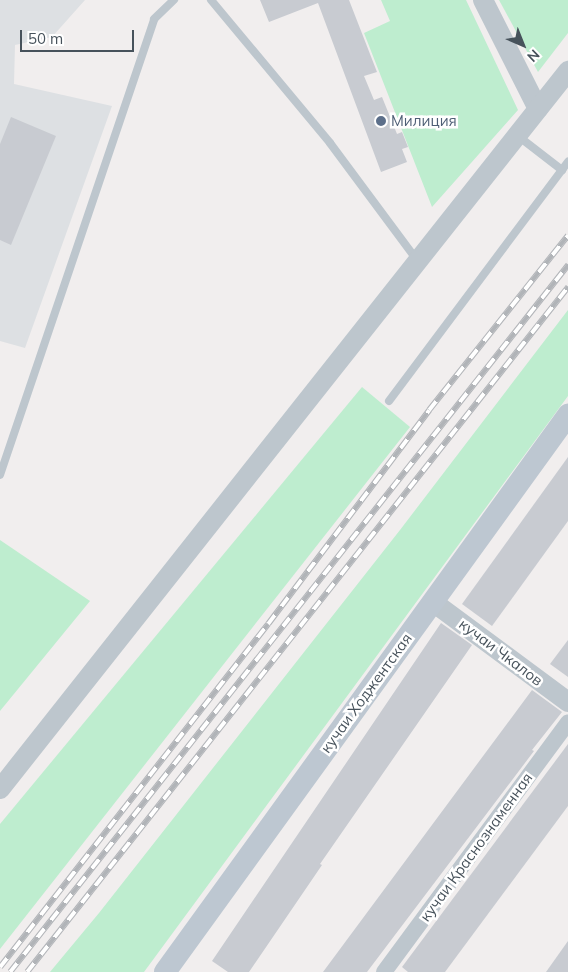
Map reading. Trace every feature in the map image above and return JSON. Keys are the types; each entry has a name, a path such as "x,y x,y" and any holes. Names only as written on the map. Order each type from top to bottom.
{"main road":[{"name":"кучаи Ходжентская","path":"165,972 568,415"}],"street":[{"path":"483,0 538,110"},
{"path":"0,789 419,262 568,71"},
{"name":"кучаи Чкалов","path":"433,602 568,702"},
{"name":"кучаи Краснознаменная","path":"384,972 568,722"}],"lane":[{"path":"0,475 154,19 174,0"},
{"path":"212,0 330,142 419,262"},
{"path":"518,136 562,170"},
{"path":"389,401 568,162"}],"shaded area":[{"path":"0,0 85,0 52,37 15,45 14,84 112,106 25,348 0,341"}],"green space":[{"path":"381,0 466,0 518,110 432,207 364,33 390,21"},
{"path":"499,0 568,0 568,33 538,72"},
{"path":"568,310 568,396 144,972 50,972 99,913 400,530"},
{"path":"362,387 410,427 0,949 0,824"},
{"path":"0,540 90,601 0,711"}],"building":[{"path":"260,0 349,0 377,72 364,76 374,100 382,97 397,134 402,132 408,147 402,149 407,162 381,172 318,3 269,22"},
{"path":"11,117 56,136 11,245 0,240 0,144"},
{"path":"568,457 568,521 492,626 462,604"},
{"path":"441,623 472,645 320,864 322,865 249,972 228,972 212,961"},
{"path":"568,640 568,677 550,664"},
{"path":"532,690 562,712 532,750 534,751 367,972 323,972"},
{"path":"568,744 568,806 445,972 408,972 402,967"},
{"path":"568,941 568,972 546,972"}],"railway":[{"path":"0,967 268,624 429,410 568,235"},
{"path":"10,972 568,265"},
{"path":"27,972 568,287"}],"place":[{"name":"Милиция","path":"381,121"}]}
